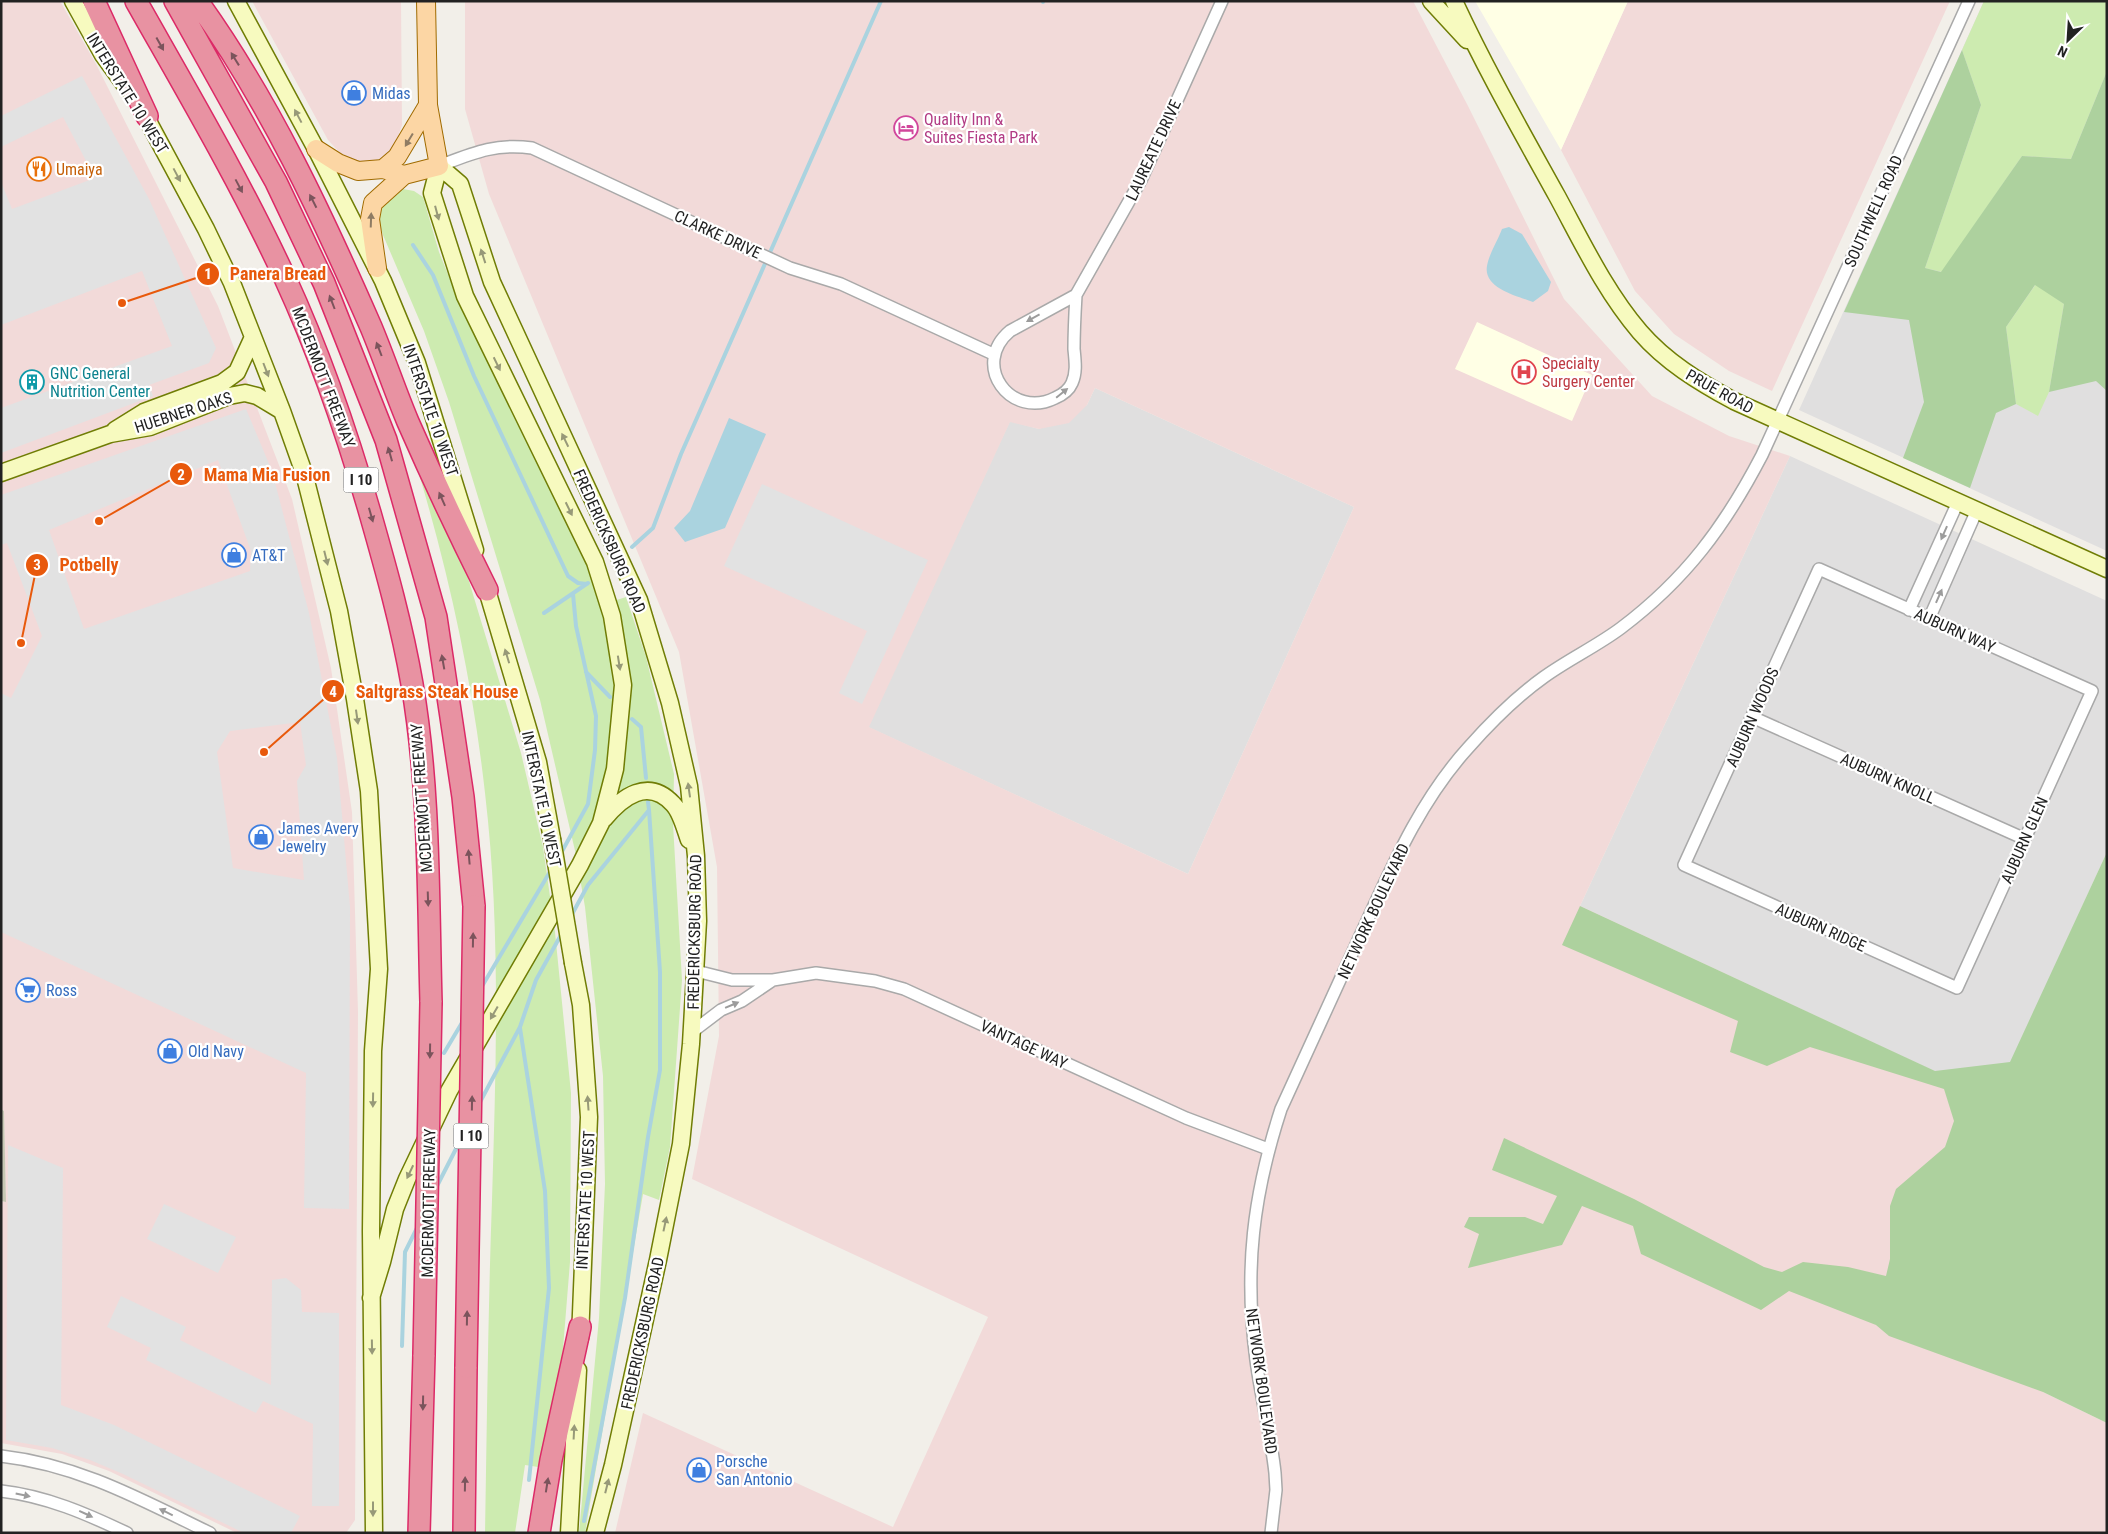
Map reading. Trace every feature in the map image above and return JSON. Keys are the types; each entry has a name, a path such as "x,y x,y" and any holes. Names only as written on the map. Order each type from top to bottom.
{"highway":[{"path":"94,1 146,116"},
{"name":"MCDERMOTT FREEWAY","path":"136,1 226,162 282,271 322,364 353,453 387,570 412,684 423,780 431,1002 419,1533"},
{"name":"I 10","path":"175,1 276,182 324,283 386,440 436,617 451,706 463,797 474,906 464,1533"},
{"path":"197,1 254,88 323,220 372,329 407,420 445,505 487,590"},
{"path":"539,1533 551,1460 580,1327"}],"main road":[{"name":"INTERSTATE 10 WEST","path":"73,1 103,55 146,116 206,229 232,284 282,411 304,473 339,611 368,791 379,969 373,1051 371,1298 374,1532"},
{"name":"INTERSTATE 10 WEST","path":"236,1 316,149 377,268 417,364 538,762 581,1005 589,1118 569,1533"},
{"name":"FREDERICKSBURG ROAD","path":"371,1298 395,1209 407,1179 449,1091 580,865 601,823 615,770 623,685 612,616 595,562 465,296 432,192 439,166 428,105 426,1"},
{"name":"PRUE ROAD","path":"1431,1 1477,51"},
{"name":"PRUE ROAD","path":"1454,1 1477,51 1605,284 1640,332 1662,354 1685,373 1734,401 2107,569"},
{"path":"382,169 397,157 428,105"},
{"path":"316,149 338,163 358,171 382,169 404,175"},
{"path":"377,268 370,219 373,203 404,175 439,166"},
{"name":"FREDERICKSBURG ROAD","path":"439,166 460,184 492,282 639,600 670,703 689,786 696,856 696,971 681,1144 613,1465 595,1533"},
{"name":"HUEBNER OAKS","path":"110,434 144,412 222,383 237,372 253,337"},
{"name":"HUEBNER OAKS","path":"1,473 110,434 150,427 228,396 245,393 256,396 282,411"},
{"path":"601,823 616,805 627,796 636,792 653,791 674,804 696,856"}],"street":[{"name":"LAUREATE DRIVE","path":"993,354 995,378 1004,390 1017,399 1032,404 1050,401 1063,395 1072,383 1076,364 1076,294 1141,180 1222,1"},
{"name":"SOUTHWELL ROAD","path":"1778,421 1969,1"},
{"name":"CLARKE DRIVE","path":"439,166 495,148 511,145 532,148 778,262 841,284 993,354"},
{"path":"993,354 1002,338 1010,331 1076,294"},
{"name":"NETWORK BOULEVARD","path":"1271,1533 1276,1490 1275,1473 1256,1361 1250,1289 1252,1238 1268,1149 1281,1109 1397,855 1435,790 1466,750 1498,715 1544,677 1620,628 1656,600 1688,568 1717,533 1742,495 1778,421"},
{"path":"1909,610 1958,502"},
{"path":"1929,618 1977,510"},
{"path":"1930,564 1949,572"},
{"name":"AUBURN WAY","path":"1819,569 2092,691"},
{"name":"AUBURN WOODS","path":"1684,865 1819,569"},
{"name":"AUBURN GLEN","path":"1957,988 2092,691"},
{"name":"AUBURN KNOLL","path":"1752,717 2025,839"},
{"name":"AUBURN RIDGE","path":"1684,865 1957,988"},
{"name":"VANTAGE WAY","path":"696,971 732,980 773,980 816,973 875,981 904,990 1186,1118 1268,1149"},
{"name":"VANTAGE WAY","path":"692,1032 721,1010 742,1000 773,980"},
{"path":"1,1456 40,1461 89,1476 210,1533"},
{"path":"1,1491 80,1510 127,1533"}],"shaded area":[{"path":"1,1 60,1 96,64 218,306 292,499 331,668 352,812 358,1012 355,1520 346,1533 237,1533 109,1471 62,1454 1,1443 1,1201 6,1202 4,1111 1,1109"},
{"path":"252,1 401,1 402,125 395,145 384,158 369,162 353,160 341,154 328,140"},
{"path":"465,1 1413,1 1468,106 1564,299 1652,396 1729,436 1790,456 1580,906 1994,1099 2043,1392 2107,1423 2107,1533 615,1533 643,1413 893,1527 988,1317 692,1179 719,1036 717,867 679,652 489,194 465,109","holes":["1095,388 1354,507 1188,874 869,727 1010,422 1039,429 1069,423 1087,405"]},
{"path":"1475,1 1628,1 1561,150"},
{"path":"1628,1 1950,1 1772,391 1729,371 1674,334 1635,291 1561,150"},
{"path":"1984,1 2107,1 2107,551 1799,410"},
{"path":"82,76 149,199 216,348 209,363 149,385 153,396 1,453 1,408 172,346 142,271 1,325 1,182 12,209 95,178 63,117 1,147 1,116"},
{"name":"Specialty Surgery Center","path":"1477,322 1592,375 1572,421 1455,369"},
{"path":"1095,388 1354,507 1188,874 868,727 1010,421 1039,429 1087,405"},
{"path":"246,409 272,471 309,613 337,758 350,907 349,1209 304,1208 306,1073 1,932 1,693 11,698 42,636 7,543 1,545 1,495","holes":["218,460 251,551 250,571 84,629 49,530","300,722 306,765 297,781 304,880 233,868 217,752 230,731"]},
{"path":"1790,456 2107,601 2107,852 1994,1099 1580,906"},
{"path":"762,484 928,560 862,704 839,693 867,631 724,566"},
{"path":"1,1109 4,1111 6,1202 1,1201"},
{"path":"8,1145 63,1168 61,1405 114,1425 300,1516 291,1533 244,1533 90,1460 52,1448 6,1440"},
{"path":"164,1204 236,1237 218,1273 147,1239"},
{"path":"286,1278 301,1290 302,1312 339,1313 339,1506 312,1506 313,1424 263,1401 256,1413 146,1360 151,1348 107,1327 121,1296 186,1327 180,1340 271,1385 272,1280"}],"green space":[{"path":"1984,1 2107,1 2107,71 2071,159 2022,156 1942,272 1925,268 1981,105 1962,50"},
{"path":"1962,50 1981,105 1925,268 1941,272 2022,156 2071,159 2107,71 2107,391 2096,381 2049,392 2064,304 2035,285 2006,327 2016,404 1996,413 1970,488 1903,458 1924,402 1909,320 1844,312"},
{"path":"403,189 414,191 423,197 439,252 453,287 506,399 554,492 604,604 626,597 646,657 674,774 673,824 682,980 670,1147 659,1200 643,1194 585,1533 579,1533 599,1318 605,1184 603,1076 585,907 576,855 540,700 449,402 424,331 383,235 377,216 381,203"},
{"path":"2036,284 2064,304 2049,392 2038,416 2016,404 2006,327"},
{"path":"419,474 425,474 465,568 521,753 543,847 555,932 571,1093 570,1262 562,1361 545,1468 525,1465 515,1533 485,1533 496,1047 495,946 490,844 480,753 467,672 441,553"},
{"path":"2107,852 2107,1423 2043,1392 1889,1336 1876,1325 1789,1291 1761,1310 1641,1254 1633,1226 1582,1206 1562,1245 1468,1268 1479,1234 1464,1227 1469,1217 1525,1217 1543,1224 1557,1196 1492,1170 1504,1138 1634,1199 1764,1267 1782,1272 1803,1262 1848,1267 1886,1276 1890,1259 1890,1206 1896,1189 1945,1147 1954,1121 1944,1089 1810,1047 1767,1066 1730,1052 1738,1021 1562,945 1580,906 1935,1071 2010,1062"}],"water":[{"path":"1509,227 1522,234 1551,282 1548,291 1533,302 1502,290 1490,280 1487,274 1488,261 1502,229"},
{"path":"729,418 766,434 725,528 685,542 674,528 690,511"}],"waterway":[{"path":"632,547 653,528 681,454 881,1"},
{"path":"413,245 433,275 474,376 568,576 578,583 587,584"},
{"path":"544,613 588,583"},
{"path":"560,855 588,804 595,750 596,716 576,626 573,594"},
{"path":"586,672 610,697"},
{"path":"632,719 641,727 646,778"},
{"path":"570,918 588,885 649,810 648,802"},
{"path":"584,1521 625,1298 648,1137 660,1070 660,972 649,810"},
{"path":"481,988 551,870"},
{"path":"479,1104 520,1027 536,980 562,933"},
{"path":"444,1053 463,1021"},
{"path":"520,1028 545,1191 549,1288 529,1480"},
{"path":"436,1188 461,1139"},
{"path":"402,1346 405,1252 418,1226"}],"place":[{"name":"Midas","path":"354,93"},
{"name":"Quality Inn & Suites Fiesta Park","path":"906,128"},
{"name":"Umaiya","path":"39,169"},
{"name":"Panera Bread","path":"122,303"},
{"name":"Specialty Surgery Center","path":"1524,372"},
{"name":"GNC General Nutrition Center","path":"32,382"},
{"name":"Mama Mia Fusion","path":"99,521"},
{"name":"AT&T","path":"234,555"},
{"name":"Potbelly","path":"21,643"},
{"name":"Saltgrass Steak House","path":"264,752"},
{"name":"James Avery Jewelry","path":"261,837"},
{"name":"Ross","path":"28,990"},
{"name":"Old Navy","path":"170,1051"},
{"name":"Porsche San Antonio","path":"699,1470"}]}
